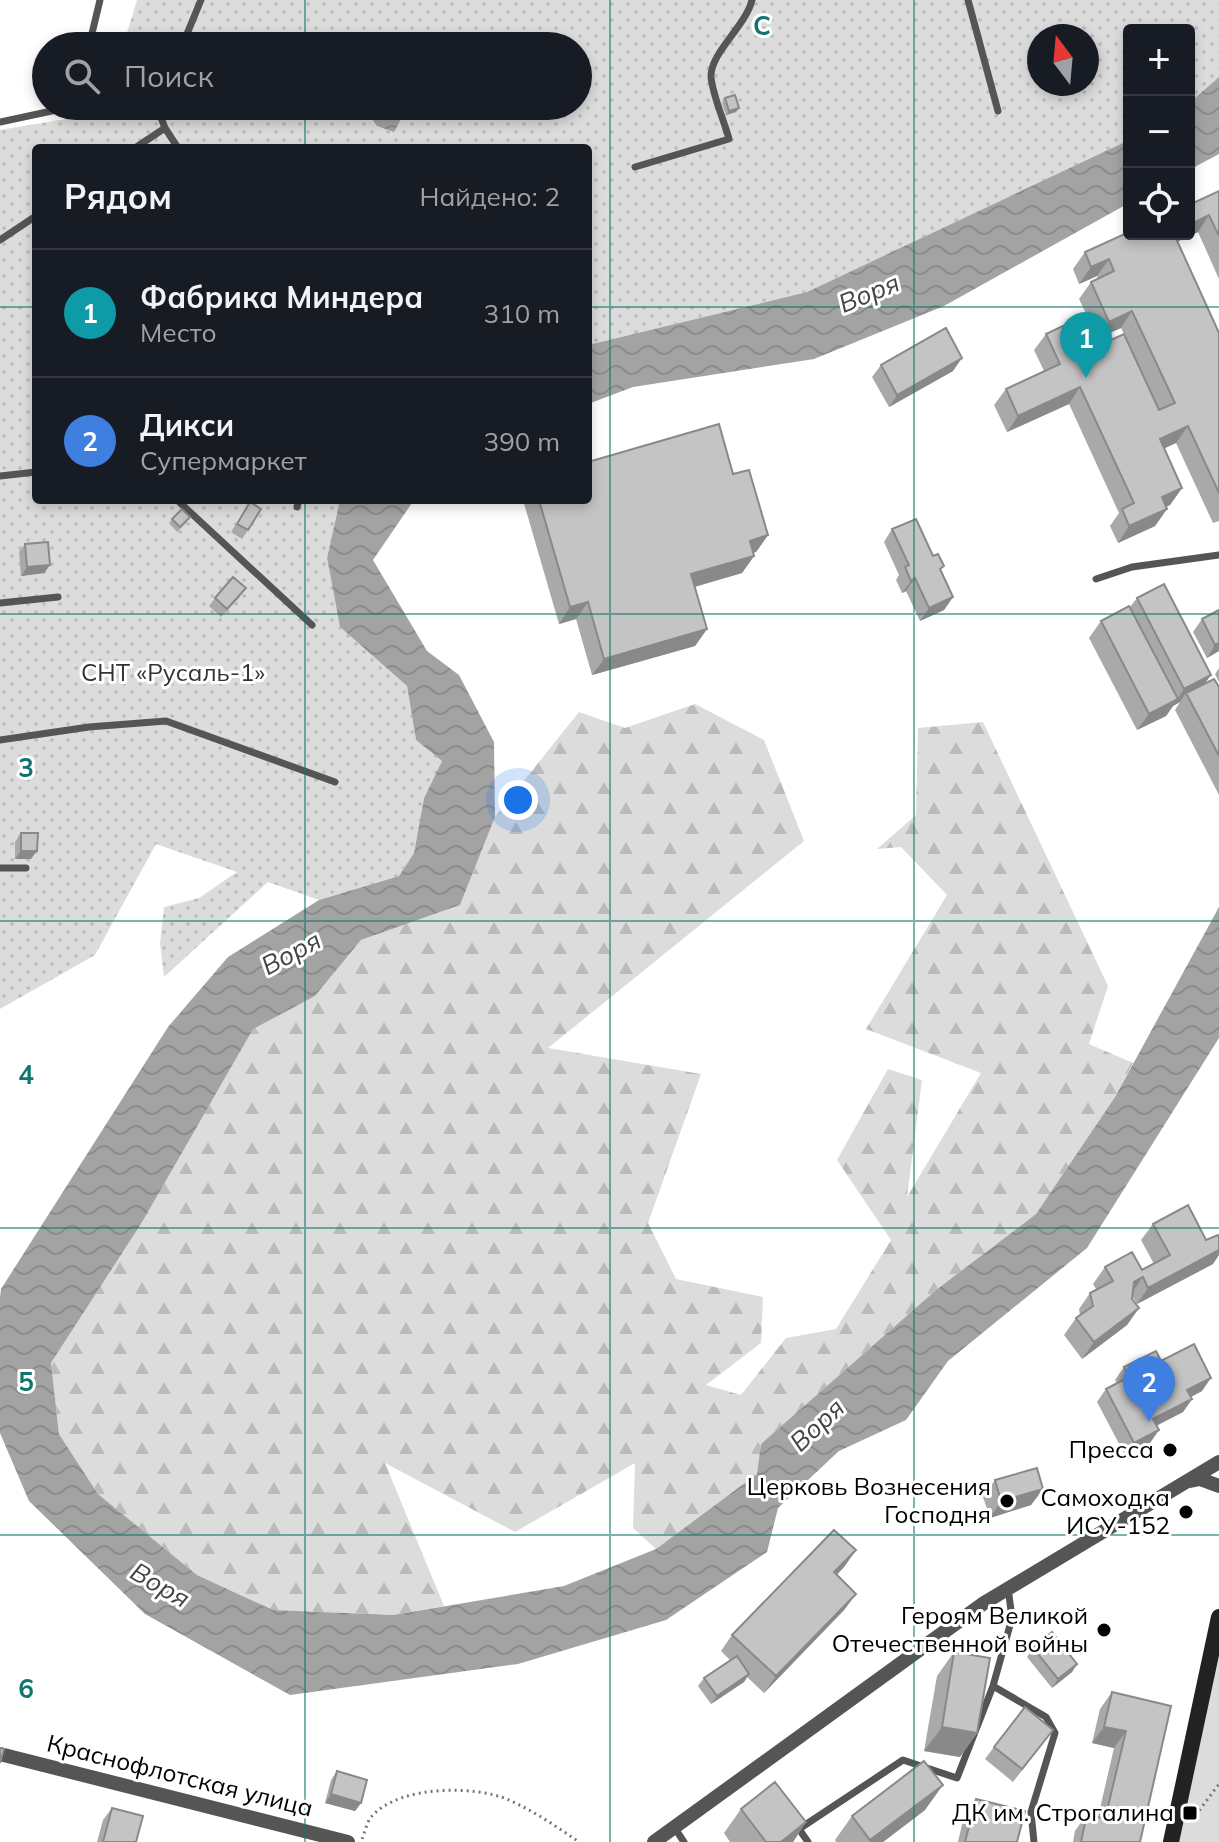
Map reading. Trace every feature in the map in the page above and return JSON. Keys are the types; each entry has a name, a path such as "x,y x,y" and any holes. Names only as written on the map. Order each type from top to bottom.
{"main road":[{"path":"1171,1842 1219,1617"}],"street":[{"path":"654,1842 829,1712 1008,1588 1219,1462"},
{"path":"1185,1482 1200,1479 1219,1486"},
{"name":"Краснофлотская улица","path":"0,1754 348,1842"}],"lane":[{"path":"92,32 100,0"},
{"path":"188,32 201,0"},
{"path":"635,167 729,139 711,75 723,47 748,16 752,0"},
{"path":"968,0 998,111"},
{"path":"0,122 32,115"},
{"path":"162,120 175,144"},
{"path":"141,144 165,128"},
{"path":"0,240 32,219"},
{"path":"0,476 32,472"},
{"path":"181,504 312,625"},
{"path":"1096,579 1132,567 1219,555"},
{"path":"0,603 58,597"},
{"path":"0,740 89,727 166,721 335,782"},
{"path":"0,868 26,868"},
{"path":"808,1842 799,1829 903,1760 957,1778 993,1686 1012,1618 1008,1588"},
{"path":"993,1686 1046,1717 1055,1733 1031,1812 1034,1842"},
{"path":"674,1827 684,1842"}],"path":[{"path":"1184,1830 1219,1784"},
{"path":"360,1842 372,1816 391,1803 436,1790 470,1791 507,1799 579,1842"}],"green space":[{"name":"СНТ «Русаль-1»","path":"137,0 1219,0 1219,77 1195,98 1195,24 1123,24 1123,143 807,292 592,344 592,144 32,144 32,504 339,504 327,558 340,627 407,686 416,740 442,761 424,798 414,853 399,876 319,900 268,882 164,977 160,943 164,907 199,898 237,872 156,844 95,955 0,1009 0,130 60,120 592,120 592,32 127,32"},
{"path":"695,704 764,740 804,841 548,1048 701,1074 648,1223 676,1279 763,1297 761,1343 706,1385 741,1395 786,1338 836,1329 891,1240 837,1160 888,1069 922,1080 907,1197 981,1073 866,1029 947,895 901,847 877,849 916,815 918,728 983,722 1108,986 1089,1044 1133,1063 1115,1097 1036,1214 936,1290 761,1444 758,1474 656,1549 633,1528 635,1463 515,1532 385,1463 444,1606 393,1615 273,1610 197,1575 98,1494 59,1434 51,1363 141,1224 253,1028 315,996 361,940 460,905 495,817 579,712 625,728"},
{"path":"1219,1621 1219,1842 1171,1842"}],"water":[{"path":"1219,77 1219,154 1195,167 1195,98"},
{"path":"373,120 400,120 394,132 377,126"},
{"name":"Воря","path":"1123,143 1123,206 944,306 814,359 633,387 592,402 592,344 807,292"},
{"name":"Воря","path":"339,504 411,504 373,560 427,651 459,675 494,742 495,817 460,905 361,940 315,996 253,1029 141,1224 51,1363 59,1434 98,1494 197,1575 273,1610 393,1615 564,1586 656,1549 757,1474 761,1444 936,1290 1036,1214 1115,1097 1219,907 1219,1038 1087,1248 948,1361 906,1420 839,1451 778,1508 767,1552 666,1620 518,1664 290,1695 145,1614 29,1501 0,1433 0,1298 1,1289 168,1027 228,957 319,900 399,876 414,853 424,798 442,761 416,740 407,686 340,627 327,558"}],"building":[{"path":"735,95 739,108 729,111 725,98"},
{"path":"1219,191 1219,236 1209,215 1195,222 1195,202"},
{"path":"1123,235 1123,240 1177,240 1219,333 1219,493 1188,426 1160,439 1182,488 1162,497 1167,509 1129,526 1122,509 1134,503 1080,387 1018,416 1006,389 1060,364 1046,334 1069,323 1082,353 1124,334 1159,410 1175,403 1132,311 1109,322 1091,282 1114,271 1109,259 1091,267 1085,252"},
{"path":"946,328 962,358 897,395 881,365"},
{"path":"719,424 733,474 749,470 768,535 750,541 754,556 691,574 707,629 604,659 588,602 570,607 540,504 592,504 592,461"},
{"path":"249,504 261,509 248,530 237,524"},
{"path":"182,509 190,517 180,527 172,519"},
{"path":"916,519 933,556 938,554 944,566 940,569 953,597 929,608 915,578 911,581 905,567 909,565 892,529"},
{"path":"48,542 50,565 27,567 25,544"},
{"path":"233,577 246,588 227,609 215,598"},
{"path":"1164,584 1211,675 1184,689 1137,598"},
{"path":"1129,606 1178,699 1149,714 1101,621"},
{"path":"1219,610 1219,643 1215,645 1202,619"},
{"path":"1214,679 1219,687 1219,756 1186,693"},
{"path":"21,833 38,833 37,851 21,851"},
{"path":"1188,1205 1206,1240 1218,1235 1219,1250 1148,1288 1143,1277 1134,1282 1132,1299 1139,1308 1094,1342 1076,1318 1093,1306 1090,1293 1113,1281 1105,1267 1132,1252 1142,1270 1170,1255 1153,1224"},
{"path":"1194,1344 1211,1378 1187,1390 1192,1399 1153,1419 1159,1430 1134,1443 1106,1389 1129,1377 1124,1367 1156,1351 1161,1361"},
{"path":"1037,1468 1043,1489 1001,1501 995,1480"},
{"path":"834,1530 856,1550 834,1572 856,1594 776,1676 732,1635"},
{"path":"1052,1632 1077,1664 1058,1679 1033,1648"},
{"path":"954,1652 990,1658 977,1733 942,1727"},
{"path":"737,1656 749,1674 717,1696 704,1678"},
{"path":"1112,1692 1171,1706 1140,1842 1081,1842 1087,1814 1105,1819 1126,1731 1104,1727"},
{"path":"1025,1707 1053,1730 1022,1769 994,1747"},
{"path":"924,1761 943,1785 870,1840 852,1816"},
{"path":"337,1771 367,1780 361,1803 331,1794"},
{"path":"775,1782 806,1822 781,1842 766,1842 741,1809"},
{"path":"976,1799 1025,1811 1017,1842 965,1842"},
{"path":"112,1808 143,1816 136,1842 103,1842"}],"place":[{"name":"Фабрика Миндера","path":"1086,378"},
{"name":"Дикси","path":"1149,1422"},
{"name":"Пресса","path":"1170,1450"},
{"name":"Церковь Вознесения Господня","path":"1007,1501"},
{"name":"Самоходка ИСУ-152","path":"1186,1512"},
{"name":"Героям Великой Отечественной войны","path":"1104,1630"},
{"name":"ДК им. Строгалина","path":"1190,1813"}]}
